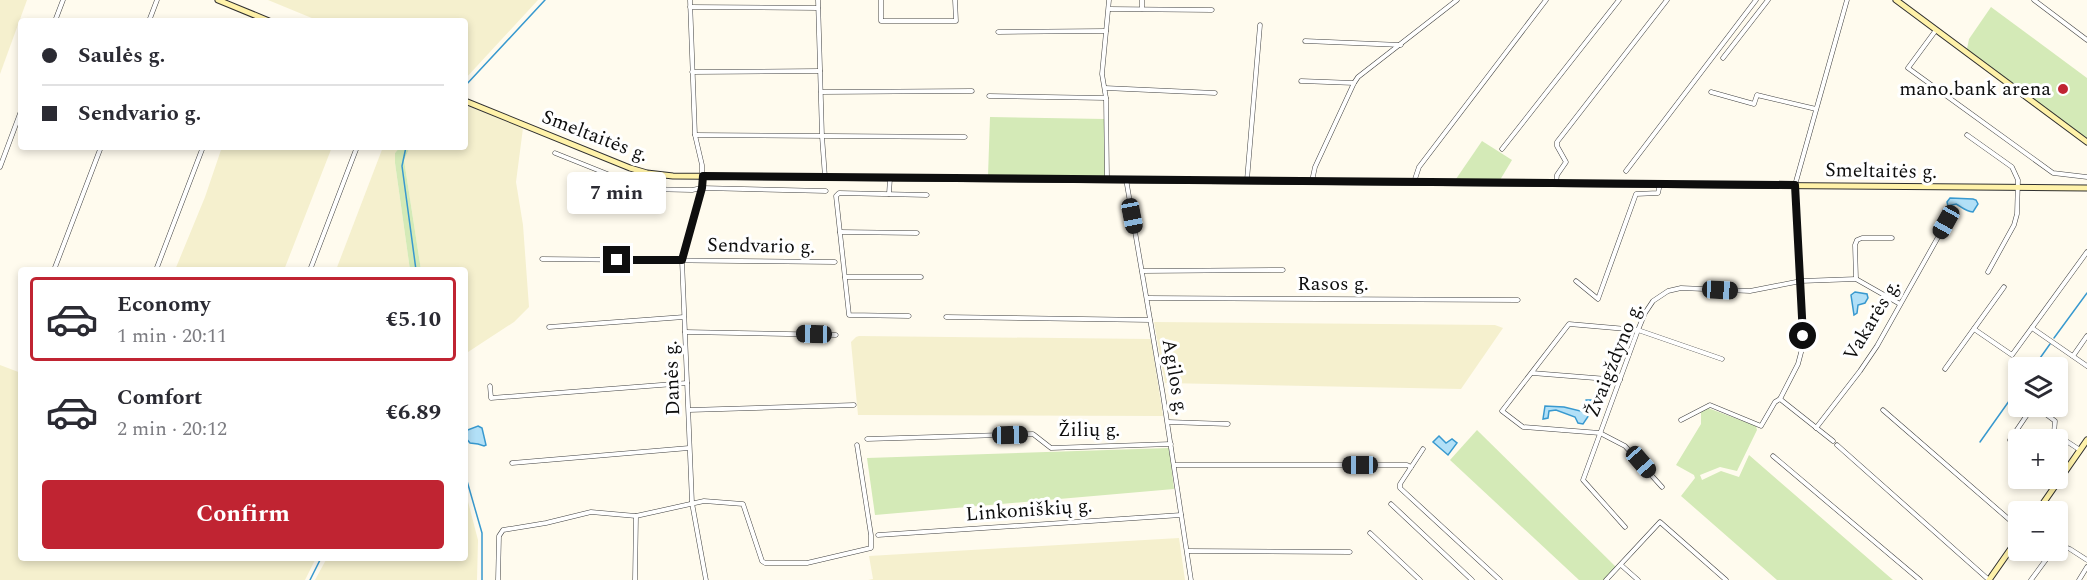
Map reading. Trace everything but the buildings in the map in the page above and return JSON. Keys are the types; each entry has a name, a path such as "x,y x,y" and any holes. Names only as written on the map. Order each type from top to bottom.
{"main road":[{"path":"218,0 263,18"},
{"path":"1896,0 2087,142"},
{"name":"Smeltaitės g.","path":"468,101 630,168 664,175 2087,188"},
{"path":"2045,501 2087,440"},
{"path":"1989,580 2008,553"}],"street":[{"path":"56,18 63,0"},
{"path":"150,18 157,0"},
{"name":"Danės g.","path":"690,0 696,135 703,176 702,188 682,260 692,503 706,580"},
{"path":"818,0 825,177"},
{"path":"880,0 881,21 956,21 955,0"},
{"path":"1107,179 1106,98 1102,75 1109,0"},
{"path":"1142,0 1142,9"},
{"path":"1312,181 1315,167 1354,83 1455,0"},
{"path":"1414,182 1419,166 1546,0"},
{"path":"1502,149 1619,0"},
{"path":"1626,171 1755,0"},
{"path":"1723,58 1768,0"},
{"path":"1681,420 1710,405 1761,426 1775,402 1780,399 1796,370 1802,352 1801,281 1795,185 1847,0"},
{"path":"2034,0 2087,40"},
{"path":"1556,183 1557,175 1566,162 1557,142 1666,2"},
{"path":"690,7 818,8"},
{"path":"1108,9 1212,10"},
{"path":"1247,180 1260,25"},
{"path":"1936,30 1908,68 2052,174 2087,177"},
{"path":"998,32 1106,31"},
{"path":"1305,41 1402,45"},
{"path":"692,72 820,71"},
{"path":"1301,81 1354,83"},
{"path":"1105,88 1215,93"},
{"path":"821,92 972,91"},
{"path":"1712,92 1754,104 1757,95 1816,109"},
{"path":"989,96 1106,98"},
{"path":"0,167 18,119"},
{"path":"696,135 965,137"},
{"path":"1968,135 2013,168 2017,175 2014,225 1988,272"},
{"path":"55,267 100,150"},
{"path":"157,267 202,150"},
{"path":"311,267 356,150"},
{"path":"555,153 645,189 826,191"},
{"path":"889,194 890,177"},
{"name":"Agilos g.","path":"1126,179 1171,444 1191,580"},
{"path":"1576,282 1598,299 1636,194 1658,194 1660,184"},
{"path":"909,316 849,315 836,196 839,193 927,195"},
{"name":"Vakarės g.","path":"1816,428 1877,346 1946,222"},
{"path":"840,232 916,233"},
{"path":"1892,238 1857,240 1855,245 1856,279 1900,304"},
{"path":"1974,328 2012,355 2087,252"},
{"name":"Sendvario g.","path":"542,259 835,262"},
{"path":"1142,271 1283,270"},
{"path":"845,277 921,277"},
{"name":"Žvaigždyno g.","path":"1625,527 1583,480 1638,330 1653,301 1673,289 1750,291 1801,281 1856,279"},
{"path":"1945,369 2004,286"},
{"name":"Rasos g.","path":"1147,298 1518,300"},
{"path":"549,327 684,317"},
{"path":"946,317 1150,320"},
{"path":"1662,486 1626,446 1600,434 1523,427 1502,411 1569,324 1638,330 1722,359"},
{"path":"2032,328 2087,366"},
{"path":"685,332 836,335"},
{"path":"2073,356 2087,336"},
{"path":"1532,373 1620,380"},
{"path":"490,386 491,398 687,383"},
{"path":"1780,399 1835,443 1989,580"},
{"path":"688,410 854,405"},
{"path":"1883,410 2008,518"},
{"path":"2049,417 2055,421 2054,433 2080,450"},
{"path":"1167,422 1228,424"},
{"name":"Žilių g.","path":"867,439 1034,434 1051,448 1171,444"},
{"path":"498,580 499,536 503,530 591,512 636,516 704,501 743,504 762,561 765,563 807,563 871,548 857,445"},
{"path":"512,463 689,448"},
{"path":"1423,449 1400,484 1400,488 1500,580"},
{"path":"1773,456 1920,580"},
{"path":"1174,465 1411,466"},
{"path":"1391,504 1472,580"},
{"name":"Linkoniškių g.","path":"878,535 1181,515"},
{"path":"635,580 636,516"},
{"path":"1606,580 1660,522 1726,580"},
{"path":"1370,532 1420,580"},
{"path":"2068,548 2087,560"},
{"path":"1187,551 1350,552"},
{"path":"2031,580 2045,561"},
{"path":"1621,565 1638,580"},
{"path":"2079,580 2087,567"}],"shaded area":[{"path":"0,0 27,0 20,18 18,18 18,25 0,74"},
{"path":"268,0 538,0 468,76 468,18 312,18"},
{"path":"468,106 523,128 516,182 523,225 529,307 514,322 468,352 468,267 421,267 404,160 409,150 468,150"},
{"path":"221,150 331,150 285,267 176,267 205,197"},
{"path":"382,150 398,150 395,153 395,163 410,267 337,267"},
{"path":"1154,322 1495,325 1503,328 1461,389 1165,383"},
{"path":"859,336 1151,339 1163,416 858,415 851,342"},
{"path":"0,365 18,372 18,561 314,561 305,580 0,580"},
{"path":"468,502 478,540 477,580 315,580 325,561 468,561"},
{"path":"1179,538 1185,580 868,580 873,579 869,556"}],"green space":[{"path":"1991,7 2087,78 2087,139 1967,49 1969,39"},
{"path":"990,117 1105,119 1106,177 988,176"},
{"path":"1482,141 1512,160 1500,180 1456,179"},
{"path":"398,150 409,150 404,160 421,267 410,267 395,153"},
{"path":"1708,408 1756,426 1757,430 1737,471 1720,467 1700,475 1702,480 1721,471 1739,477 1749,455 1893,580 1777,580 1681,496 1695,478 1694,475 1676,465 1701,424 1701,411"},
{"path":"1477,430 1616,567 1604,580 1579,580 1450,460"},
{"path":"1169,448 1174,489 875,515 867,458"}],"water":[{"path":"1950,198 1973,199 1978,204 1973,212 1956,204 1948,206 1947,202"},
{"path":"1855,292 1867,294 1868,298 1865,303 1858,305 1857,313 1854,315 1851,295"},
{"path":"1586,400 1592,400 1600,405 1591,412 1583,424 1578,423 1575,417 1556,410 1549,411 1548,418 1543,419 1545,406 1580,411"},
{"path":"478,426 482,428 486,445 470,443 468,430"},
{"path":"1439,436 1446,443 1452,439 1457,443 1448,455 1433,442"}],"waterway":[{"path":"468,83 545,0"},
{"path":"405,150 402,166 416,267"},
{"path":"2054,338 2087,293"},
{"path":"2041,357 2050,344"},
{"path":"1980,442 2008,403"},
{"path":"468,484 482,533 482,580"},
{"path":"310,580 320,561"}],"place":[{"name":"mano.bank arena","path":"2063,89"}],"route":[{"path":"617,260 682,260 702,188 703,176 1795,185 1803,336"}]}
